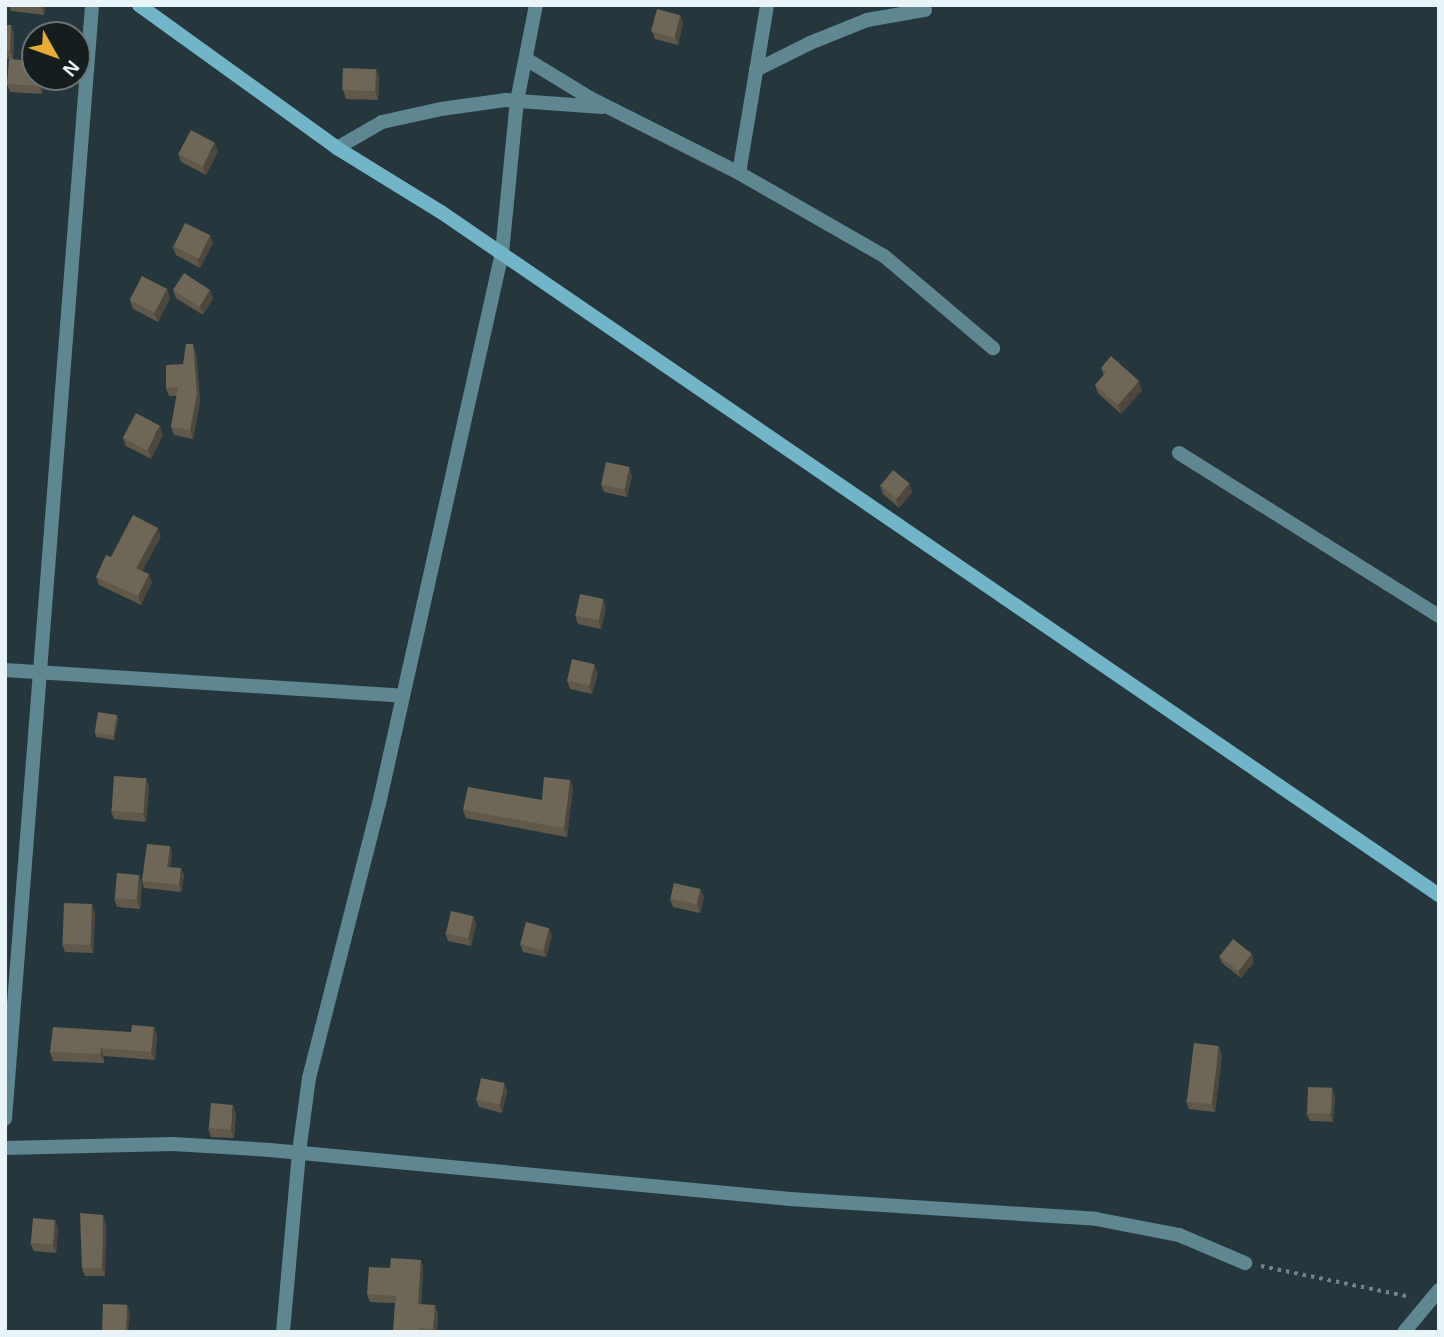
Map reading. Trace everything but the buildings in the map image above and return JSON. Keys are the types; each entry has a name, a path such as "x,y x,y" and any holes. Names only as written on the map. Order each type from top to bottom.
{"main road":[{"path":"139,5 337,148 502,253 1439,895"}],"street":[{"path":"5,1119 92,5"},
{"path":"283,1332 299,1152 309,1078 379,804 502,253 517,101 536,5"},
{"path":"739,173 767,5"},
{"path":"757,70 810,43 867,20 925,10"},
{"path":"526,58 607,107 739,173 884,256 993,348"},
{"path":"337,148 382,122 441,110 517,101 607,107"},
{"path":"1179,453 1439,616"},
{"path":"5,670 403,696"},
{"path":"5,1148 173,1144 299,1152 790,1199 1096,1219 1178,1235 1245,1263"},
{"path":"1404,1332 1434,1295"}],"path":[{"path":"1245,1263 1434,1295"}]}
